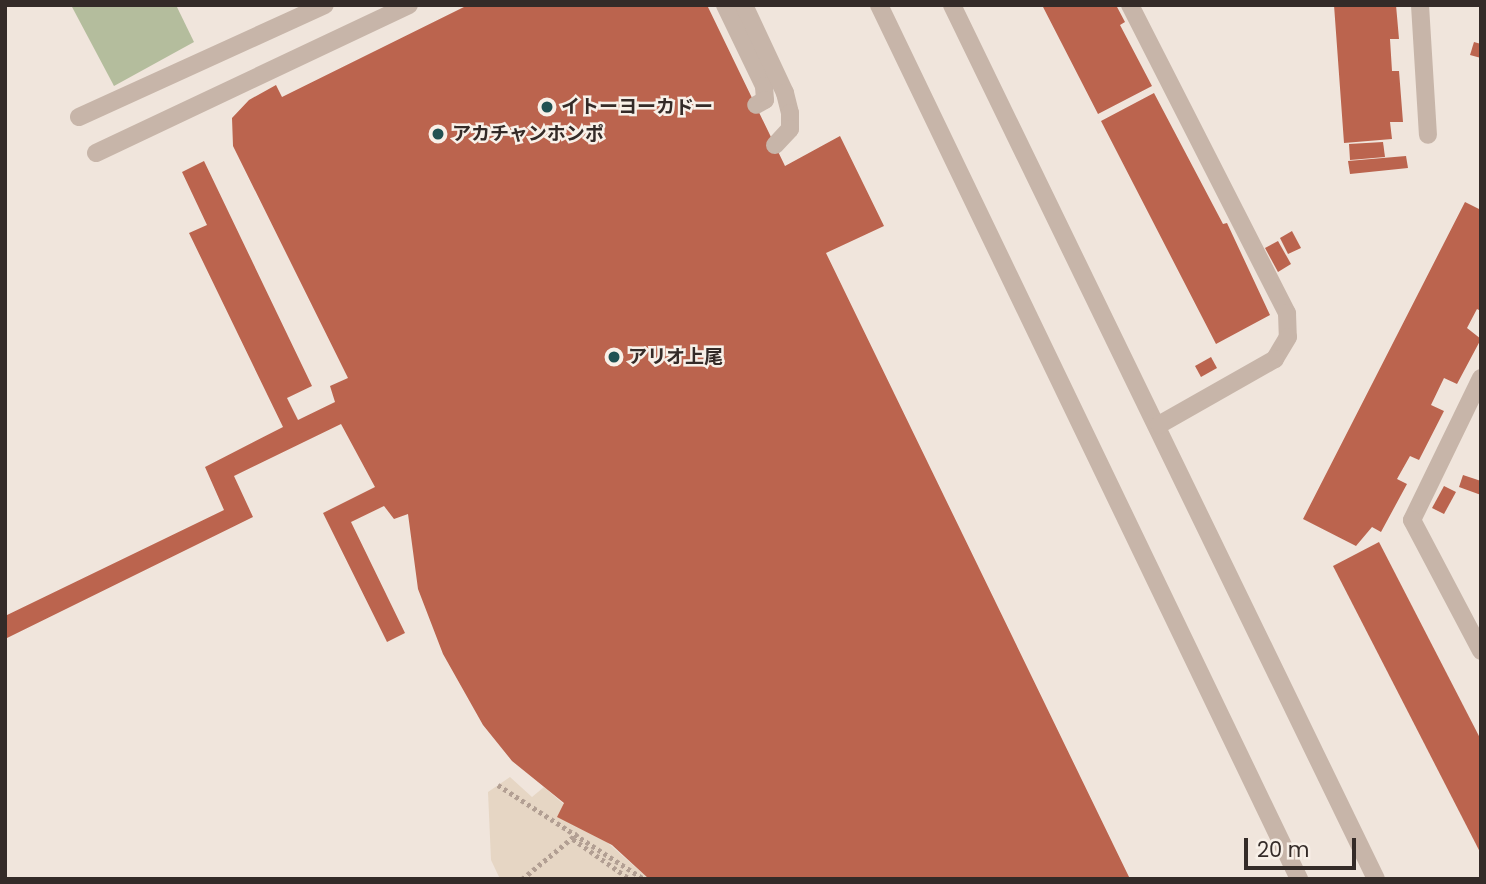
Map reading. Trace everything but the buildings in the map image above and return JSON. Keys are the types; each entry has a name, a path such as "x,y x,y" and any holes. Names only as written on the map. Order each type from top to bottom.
{"street":[{"path":"79,117 325,5"},
{"path":"96,153 409,5"},
{"path":"725,5 764,86 765,100 755,105"},
{"path":"744,5 785,93 790,113 790,130 775,145"},
{"path":"879,5 1299,879"},
{"path":"952,5 1159,425 1376,879"},
{"path":"1130,5 1287,313 1288,337 1275,359 1159,425"},
{"path":"1420,5 1428,135"},
{"path":"1481,378 1412,520 1481,651"}],"path":[{"path":"498,785 578,833 643,879"},
{"path":"522,879 578,833"},
{"path":"573,839 629,878"}],"green space":[{"path":"71,5 176,5 194,42 114,86"}],"shaded area":[{"path":"510,777 532,797 544,787 649,879 500,879 491,860 488,792"}],"place":[{"name":"イトーヨーカドー","path":"547,107"},
{"name":"アカチャンホンポ","path":"438,134"},
{"name":"アリオ上尾","path":"614,357"}]}
